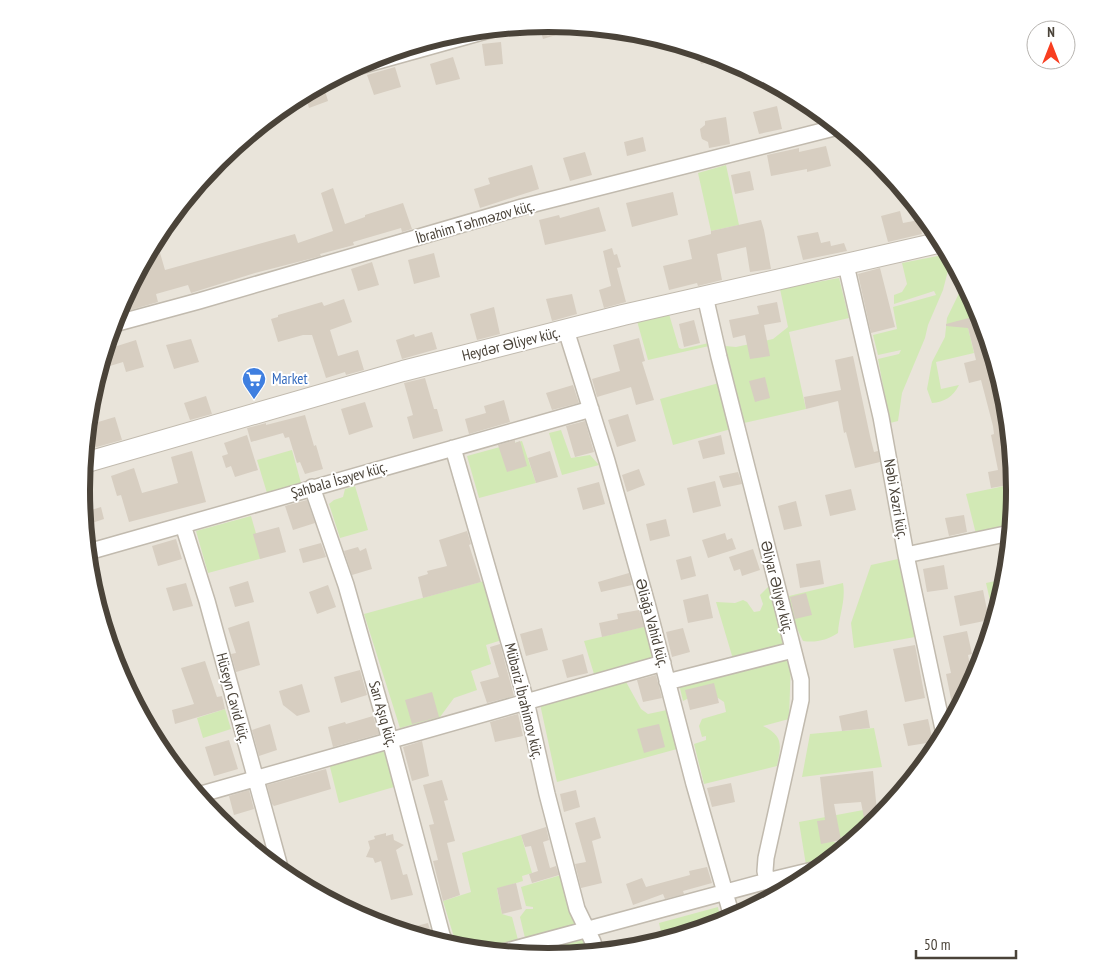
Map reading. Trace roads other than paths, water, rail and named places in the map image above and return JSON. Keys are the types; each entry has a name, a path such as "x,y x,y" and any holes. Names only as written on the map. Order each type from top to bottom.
{"street":[{"name":"İbrahim Təhməzov küç.","path":"123,322 522,207 830,129"},
{"name":"Heydər Əliyev küç.","path":"91,461 403,371 705,296 933,244"},
{"name":"Nəbi Xəzri küç.","path":"846,265 881,417 906,555 942,723"},
{"name":"Əliyar Əliyev küç.","path":"705,296 800,680 800,700 766,858 765,871 767,880"},
{"name":"Əliağa Vahid küç.","path":"566,330 607,461 694,784 730,910"},
{"name":"Şahbala İsayev küç.","path":"94,551 312,487 591,410"},
{"name":"Mübariz İbrahimov küç.","path":"453,448 526,701 547,794 577,909 594,945"},
{"name":"Sarı Aşıq küç.","path":"312,487 346,585 390,740 442,935"},
{"name":"Hüseyn Cavid küç.","path":"183,525 207,601 278,859"},
{"path":"906,555 1004,534"},
{"path":"667,682 793,650"},
{"path":"205,793 255,777 662,663"},
{"path":"520,947 797,874"}],"place":[{"name":"Market","path":"254,400"}]}
